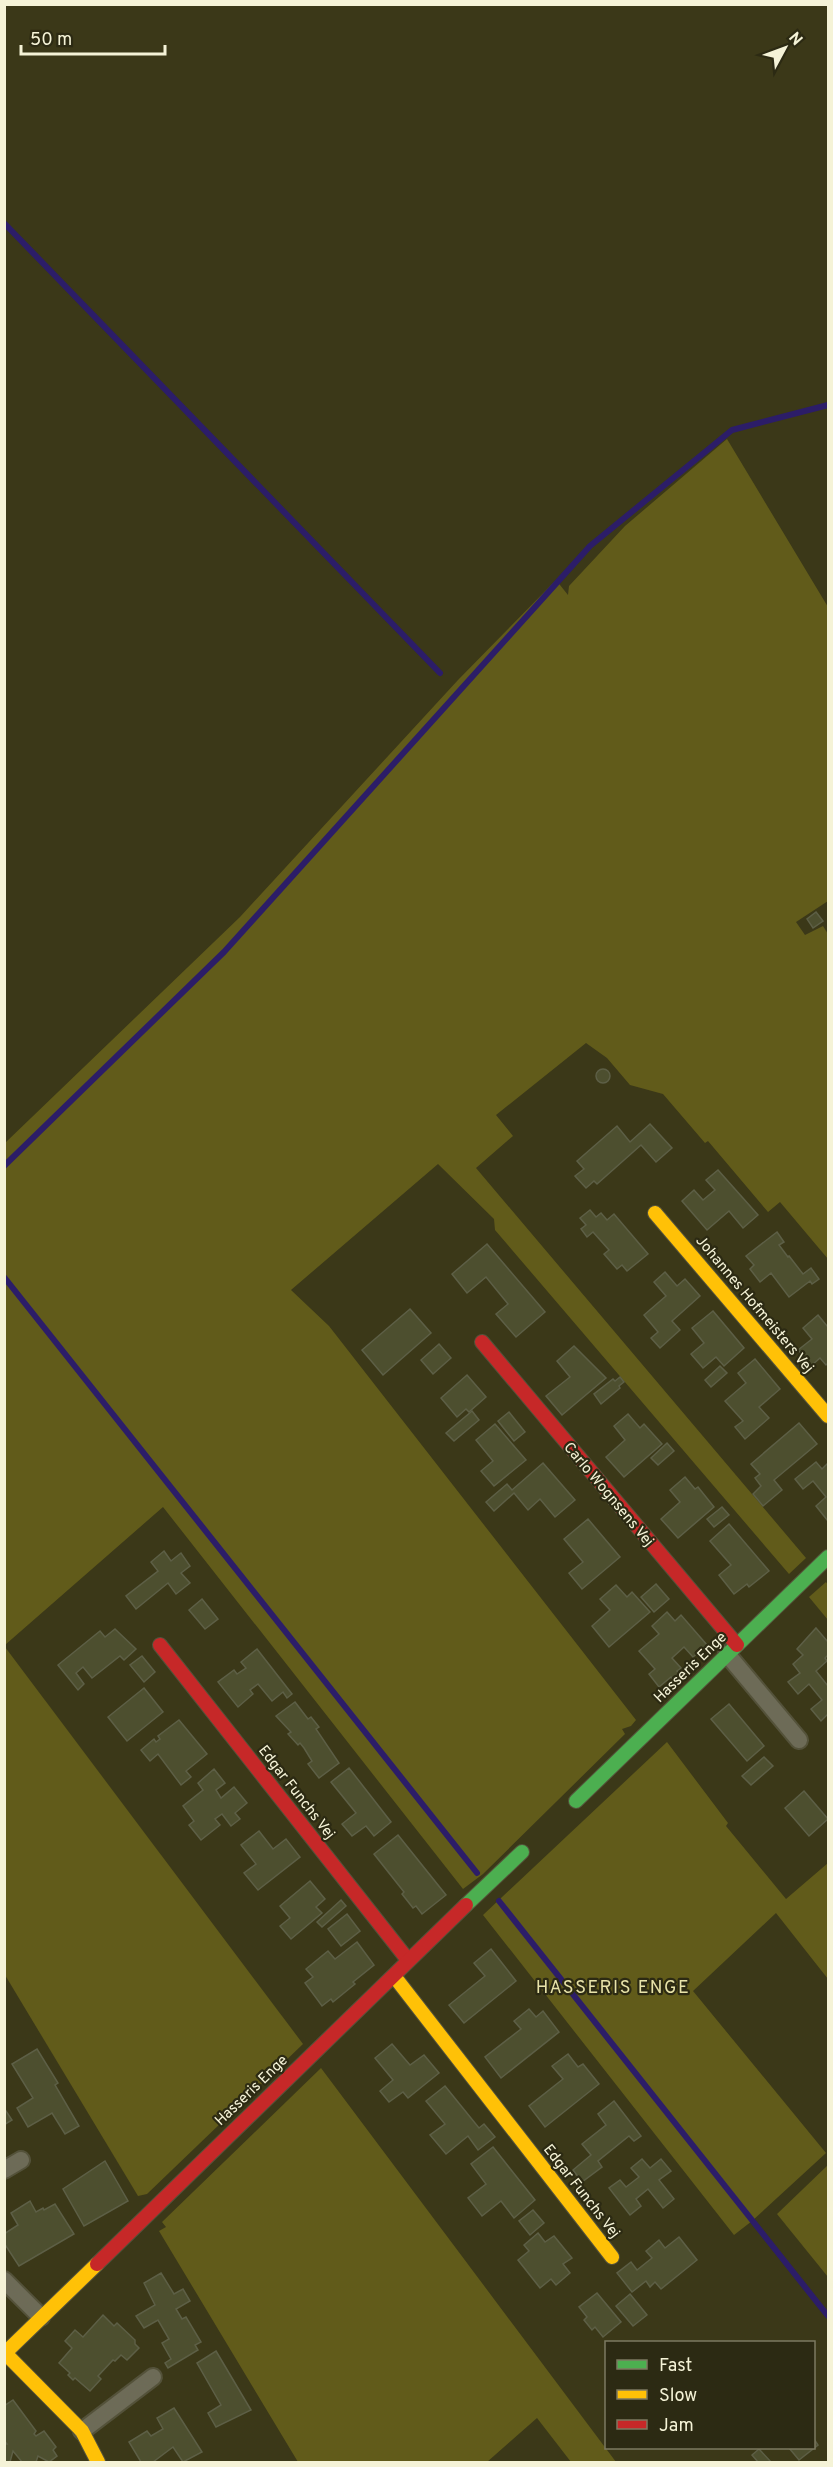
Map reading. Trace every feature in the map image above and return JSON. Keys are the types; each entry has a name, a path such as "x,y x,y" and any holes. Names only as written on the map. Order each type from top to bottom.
{"street":[{"name":"Johannes Hofmeisters Vej","path":"656,1213 828,1416"},
{"name":"Carlo Wognsens Vej","path":"482,1342 732,1650 799,1740"},
{"name":"Hasseris Enge","path":"576,1801 828,1557"},
{"name":"Edgar Funchs Vej","path":"160,1645 408,1960"},
{"name":"Hasseris Enge","path":"4,2353 522,1852"},
{"name":"Edgar Funchs Vej","path":"394,1976 612,2257"},
{"path":"4,2170 21,2160"},
{"path":"4,2280 41,2317"},
{"path":"4,2353 82,2431 98,2463"},
{"path":"82,2431 153,2376"}],"shaded area":[{"path":"727,439 828,607 828,901 796,922 805,935 823,926 828,934 828,1259 780,1202 768,1212 708,1141 705,1143 663,1094 630,1085 607,1058 586,1043 496,1115 513,1136 476,1168 806,1558 789,1574 495,1230 494,1219 438,1164 291,1290 329,1326 636,1720 631,1726 622,1729 625,1734 483,1874 463,1889 163,1507 5,1645 5,1143 240,917 458,680 556,580 568,595 569,586 625,526"},
{"path":"826,1582 828,1585 828,1620 809,1597"},
{"path":"5,1647 303,2044 147,2194 138,2196 5,1975"},
{"path":"667,1742 728,1823 726,1826 786,1899 828,1863 828,1979 776,1913 693,1991 826,2153 734,2235 483,1915"},
{"path":"321,2068 616,2462 571,2462 537,2418 487,2462 298,2462 159,2231 166,2227 162,2222"},
{"path":"828,2165 828,2277 777,2214"}],"building":[{"path":"816,912 823,921 813,928 807,919"},
{"path":"603,1069 608,1071 610,1076 608,1081 603,1083 598,1081 596,1076 598,1071"},
{"path":"650,1124 672,1148 656,1162 641,1145 597,1184 594,1181 586,1188 575,1176 584,1169 577,1161 617,1126 630,1142"},
{"path":"718,1170 758,1215 743,1228 729,1211 707,1230 682,1201 694,1190 703,1200 715,1190 706,1180"},
{"path":"590,1210 596,1217 601,1213 607,1220 614,1214 648,1254 627,1271 622,1265 617,1269 604,1254 609,1250 593,1232 587,1237 581,1229 586,1225 580,1218"},
{"path":"777,1232 784,1242 779,1245 803,1274 811,1268 819,1279 812,1284 810,1281 789,1297 771,1273 760,1282 750,1269 754,1265 746,1256"},
{"path":"487,1244 545,1312 516,1337 496,1314 508,1304 486,1277 467,1293 452,1274"},
{"path":"665,1272 677,1286 685,1279 700,1296 672,1321 680,1330 660,1348 651,1338 658,1332 644,1315 666,1296 654,1282"},
{"path":"410,1309 431,1333 383,1375 362,1350"},
{"path":"713,1311 744,1348 724,1366 716,1357 703,1368 691,1354 704,1343 692,1328"},
{"path":"818,1315 827,1326 828,1324 828,1363 826,1365 820,1358 811,1366 798,1350 812,1339 803,1328"},
{"path":"439,1344 451,1358 433,1374 421,1360"},
{"path":"574,1346 606,1378 562,1415 546,1396 570,1377 557,1361"},
{"path":"755,1359 780,1389 759,1407 769,1418 745,1439 735,1427 743,1421 725,1401 746,1383 738,1373"},
{"path":"720,1366 727,1373 711,1387 705,1380"},
{"path":"467,1375 486,1397 469,1412 466,1409 457,1417 441,1398"},
{"path":"620,1377 624,1382 619,1386 620,1388 601,1404 594,1394 613,1379 615,1381"},
{"path":"472,1411 479,1420 454,1441 446,1433"},
{"path":"509,1412 525,1432 514,1441 498,1421"},
{"path":"628,1414 640,1428 644,1424 662,1444 624,1477 606,1457 625,1440 614,1426"},
{"path":"799,1423 817,1444 774,1480 782,1490 763,1506 753,1494 761,1486 755,1478 760,1474 751,1464"},
{"path":"495,1424 526,1460 494,1486 481,1471 493,1461 476,1440"},
{"path":"667,1443 674,1451 658,1465 651,1458"},
{"path":"816,1462 822,1469 828,1463 828,1521 816,1506 826,1497 813,1481 803,1489 795,1479"},
{"path":"543,1463 575,1500 555,1517 540,1499 528,1510 514,1493 494,1511 486,1502 507,1484 512,1490"},
{"path":"685,1477 695,1489 698,1487 714,1507 678,1538 661,1519 680,1502 670,1490"},
{"path":"722,1507 729,1515 714,1527 707,1519"},
{"path":"588,1519 620,1557 582,1589 569,1573 583,1562 564,1539"},
{"path":"729,1524 769,1571 749,1587 747,1584 734,1594 719,1575 731,1565 710,1541"},
{"path":"164,1551 171,1561 181,1553 190,1566 181,1573 190,1583 176,1594 168,1583 136,1609 126,1596 158,1571 151,1562"},
{"path":"656,1584 669,1599 654,1612 641,1597"},
{"path":"616,1585 627,1597 632,1592 650,1612 609,1647 592,1626 610,1610 600,1599"},
{"path":"202,1599 218,1619 205,1629 189,1610"},
{"path":"667,1612 675,1621 681,1615 707,1645 693,1657 684,1647 672,1658 681,1668 677,1671 681,1675 674,1681 671,1677 659,1687 649,1674 655,1669 639,1651 659,1634 652,1626"},
{"path":"816,1628 828,1642 828,1655 825,1658 827,1661 816,1671 828,1686 828,1714 821,1721 811,1709 822,1700 809,1684 798,1694 788,1682 800,1673 793,1664 803,1655 797,1649"},
{"path":"115,1629 136,1649 124,1660 120,1656 92,1678 83,1667 76,1673 84,1684 78,1690 58,1665 100,1631 105,1637"},
{"path":"257,1649 292,1694 287,1698 283,1692 272,1701 258,1684 250,1690 253,1694 238,1707 218,1682 234,1670 237,1674 246,1668 241,1662"},
{"path":"142,1656 155,1672 144,1682 130,1665"},
{"path":"144,1688 163,1712 127,1741 108,1717"},
{"path":"295,1702 308,1719 311,1717 319,1727 316,1729 339,1763 319,1778 308,1764 312,1761 304,1748 288,1734 291,1732 276,1716"},
{"path":"729,1704 764,1746 747,1761 711,1719"},
{"path":"179,1720 207,1754 186,1771 191,1777 181,1785 158,1754 150,1761 141,1750 154,1739 156,1742 160,1739 158,1736"},
{"path":"764,1757 773,1766 751,1785 742,1776"},
{"path":"349,1768 391,1822 374,1836 366,1826 352,1836 342,1824 356,1813 331,1782"},
{"path":"214,1769 225,1783 216,1790 221,1798 234,1787 247,1803 235,1813 240,1819 231,1826 222,1814 215,1819 220,1825 201,1840 189,1825 194,1821 183,1806 203,1790 198,1783"},
{"path":"804,1791 828,1819 809,1836 785,1808"},
{"path":"259,1831 273,1849 286,1839 300,1857 258,1890 244,1873 256,1864 241,1845"},
{"path":"398,1835 446,1895 422,1914 416,1906 413,1908 402,1894 404,1892 374,1854"},
{"path":"310,1881 325,1899 316,1907 322,1913 291,1939 280,1926 290,1918 280,1906"},
{"path":"341,1900 346,1906 322,1927 317,1922"},
{"path":"347,1914 360,1931 341,1946 328,1929"},
{"path":"357,1942 374,1965 333,2002 331,1999 322,2006 305,1983 313,1977 306,1969 328,1951 335,1959"},
{"path":"491,1949 516,1981 464,2023 449,2005 485,1976 474,1963"},
{"path":"529,2009 536,2017 543,2011 559,2032 501,2078 485,2057 521,2029 514,2021"},
{"path":"392,2044 410,2065 424,2055 439,2073 408,2098 403,2092 389,2102 380,2091 393,2080 375,2058"},
{"path":"37,2049 58,2083 55,2085 79,2126 65,2134 52,2113 28,2127 17,2108 33,2098 12,2064"},
{"path":"568,2054 578,2067 583,2064 599,2084 545,2127 529,2106 563,2079 552,2066"},
{"path":"445,2086 479,2128 484,2124 495,2137 478,2150 468,2136 446,2154 430,2135 445,2124 426,2101"},
{"path":"614,2101 641,2136 634,2141 629,2136 598,2161 602,2167 582,2182 573,2170 591,2155 582,2144 606,2125 598,2114"},
{"path":"4,2108 12,2120 4,2125"},
{"path":"493,2147 535,2200 514,2218 501,2201 482,2216 468,2198 486,2184 471,2164"},
{"path":"642,2159 650,2168 661,2159 671,2171 659,2180 674,2199 663,2208 648,2189 636,2199 641,2206 630,2215 609,2188 620,2180 626,2187 639,2177 631,2168"},
{"path":"105,2161 128,2201 84,2226 63,2189"},
{"path":"30,2201 36,2212 55,2204 74,2234 19,2266 4,2243 4,2234 18,2225 11,2213"},
{"path":"533,2210 544,2223 530,2235 519,2221"},
{"path":"538,2233 545,2242 554,2236 572,2258 563,2264 570,2273 556,2285 551,2279 540,2288 518,2260 529,2251 524,2245"},
{"path":"679,2237 697,2260 661,2289 655,2282 650,2287 646,2281 632,2292 617,2273 631,2262 637,2270 652,2258 646,2251 659,2240 665,2248"},
{"path":"161,2273 174,2294 183,2289 190,2301 176,2309 182,2319 186,2317 201,2342 195,2345 198,2350 168,2368 165,2363 171,2359 162,2343 169,2339 158,2320 144,2328 136,2316 155,2305 144,2283"},
{"path":"597,2293 621,2322 603,2337 595,2327 592,2330 584,2320 587,2317 579,2307"},
{"path":"630,2294 647,2315 633,2326 616,2306"},
{"path":"103,2315 114,2326 117,2323 135,2340 139,2348 127,2360 121,2355 115,2361 113,2360 98,2376 101,2379 90,2391 75,2378 73,2380 68,2375 70,2373 59,2363 72,2348 65,2341 75,2330 83,2337"},
{"path":"216,2351 251,2410 216,2427 208,2413 221,2405 197,2363"},
{"path":"13,2400 36,2431 34,2434 36,2436 44,2431 56,2447 53,2450 57,2456 49,2462 38,2456 36,2462 22,2462 13,2451 10,2462 4,2462 4,2444 7,2444 4,2440 4,2406"},
{"path":"174,2408 202,2452 183,2462 173,2447 153,2462 141,2462 129,2442 147,2431 151,2436 163,2429 157,2418"},
{"path":"759,2449 771,2462 758,2462 752,2455"},
{"path":"790,2449 813,2449 799,2460"}],"waterway":[{"path":"4,223 440,673"},
{"path":"4,1166 224,952 590,546 732,430 828,405"},
{"path":"4,1277 477,1873"},
{"path":"499,1901 828,2316"}],"traffic: fast":[{"path":"576,1801 828,1557"},
{"path":"466,1905 522,1852"}],"traffic: slow":[{"path":"655,1213 828,1416"},
{"path":"394,1976 612,2257"},
{"path":"97,2264 5,2353 82,2431 98,2462"}],"traffic: jam":[{"path":"482,1342 737,1645"},
{"path":"160,1645 408,1960"},
{"path":"97,2264 466,1905"}],"district":[{"name":"HASSERIS ENGE","path":"613,1987"}]}
